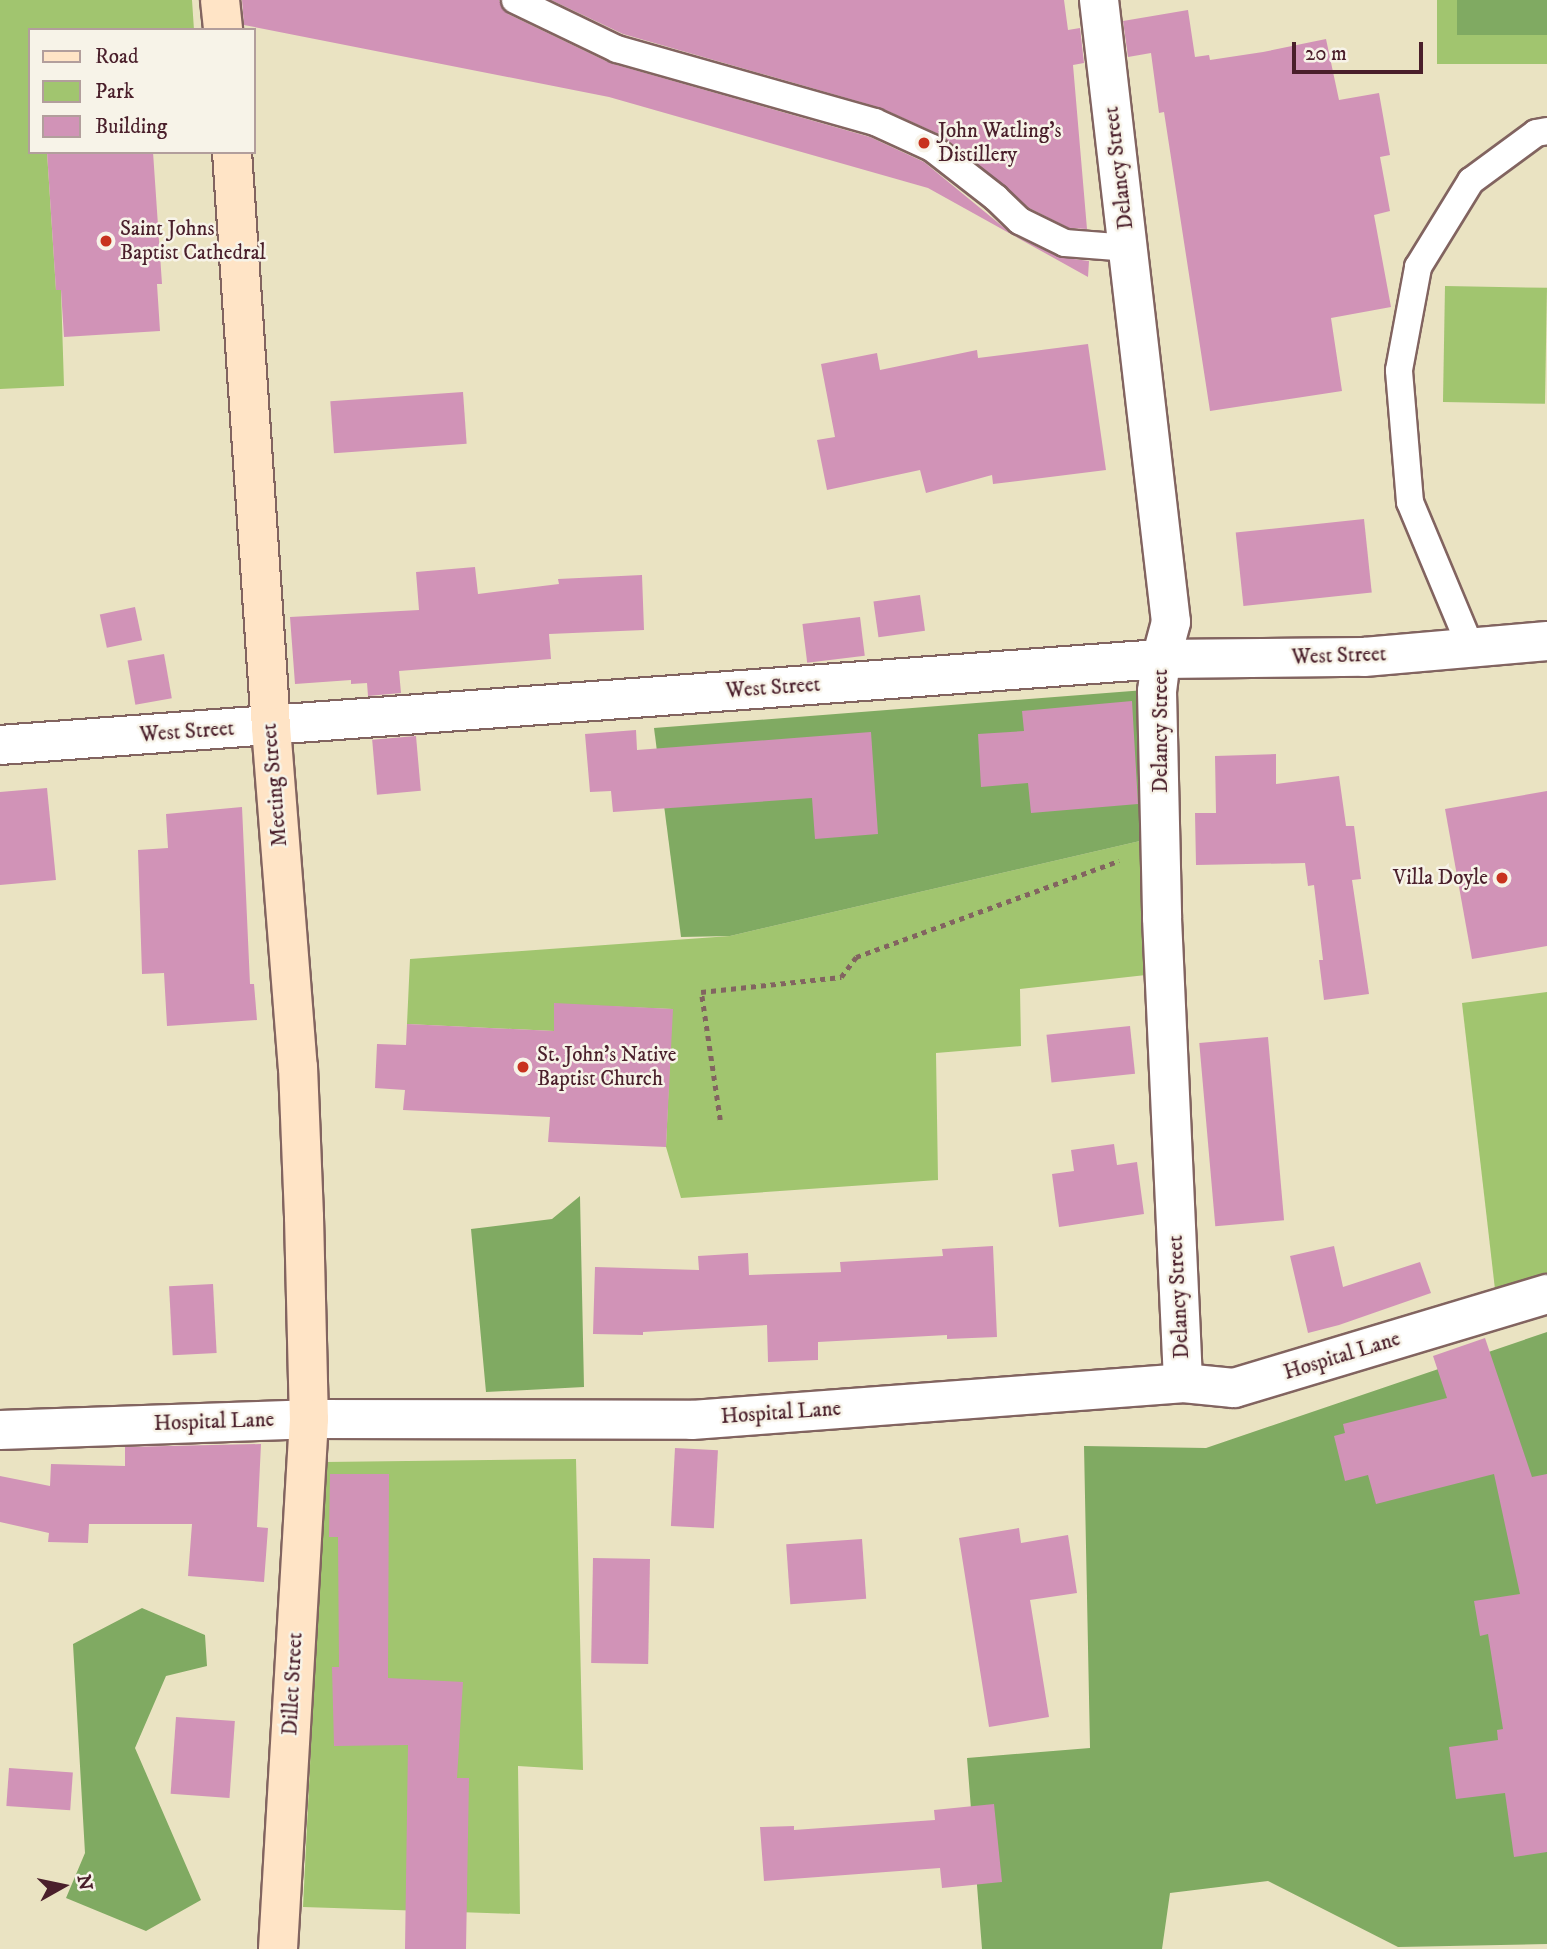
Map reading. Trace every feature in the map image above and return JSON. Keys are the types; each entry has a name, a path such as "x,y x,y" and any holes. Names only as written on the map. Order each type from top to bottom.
{"street":[{"path":"220,0 223,28"},
{"name":"Delancy Street","path":"1099,0 1171,622 1161,659 1157,691 1162,918 1183,1383"},
{"name":"Meeting Street","path":"232,154 271,727 298,1066 309,1419"},
{"name":"West Street","path":"0,745 1161,659 1364,657 1547,640"},
{"name":"Hospital Lane","path":"0,1430 309,1419 692,1420 1183,1383 1234,1388 1547,1294"},
{"name":"Dillet Street","path":"278,1949 309,1419"}],"lane":[{"path":"515,0 617,49 875,122 932,148 996,198 1020,221 1065,243 1129,248"},
{"path":"1471,648 1410,502 1399,370 1418,267 1471,181 1536,133 1547,131"}],"path":[{"path":"720,1120 701,992 841,976 856,957 1162,845"}],"green space":[{"path":"0,0 192,0 194,28 28,28 28,154 47,154 56,290 61,290 64,386 0,389"},
{"path":"1437,0 1547,0 1547,64 1437,64"},
{"path":"1457,0 1547,0 1547,35 1457,35"},
{"path":"1445,286 1547,288 1545,404 1443,402"},
{"path":"1145,690 1153,838 730,936 681,937 654,728"},
{"path":"1153,838 1155,974 1020,989 1021,1046 936,1053 938,1180 681,1198 666,1147 672,1009 554,1004 554,1031 407,1024 410,959 730,936"},
{"path":"1547,992 1547,1283 1496,1298 1462,1003"},
{"path":"580,1196 584,1387 486,1392 471,1229 552,1219"},
{"path":"1547,1332 1547,1944 1398,1947 1268,1881 1170,1893 1162,1949 982,1949 967,1758 1090,1748 1084,1446 1206,1448"},
{"path":"576,1459 583,1770 518,1766 520,1914 303,1907 325,1462"},
{"path":"142,1608 205,1635 207,1666 166,1676 135,1748 201,1900 146,1931 66,1898 85,1853 73,1644"}],"building":[{"path":"242,0 499,0 508,14 610,63 870,137 924,162 1013,235 1059,257 1089,261 1088,277 928,188 609,97 244,25"},
{"path":"551,0 1064,0 1068,30 1080,28 1084,63 1073,65 1087,229 1069,228 1029,208 941,135 881,108 623,34"},
{"path":"1188,10 1195,57 1209,55 1210,60 1326,39 1339,100 1379,93 1390,155 1380,157 1390,211 1374,215 1391,307 1331,318 1342,391 1210,411 1164,112 1159,113 1151,53 1128,57 1123,21"},
{"name":"Saint Johns Baptist Cathedral","path":"47,154 153,154 162,284 157,284 160,331 64,337 61,290 56,290"},
{"path":"1088,344 1106,470 993,484 992,475 926,493 920,470 827,490 817,440 835,437 821,364 877,353 880,370 977,350 978,358"},
{"path":"463,392 467,444 334,453 330,401"},
{"path":"1364,519 1372,593 1243,606 1236,532"},
{"path":"475,567 478,594 559,584 558,579 642,575 644,630 549,634 551,659 399,671 401,693 368,696 367,683 351,684 351,680 295,684 290,617 419,610 416,572"},
{"path":"920,595 925,631 878,637 873,602"},
{"path":"135,607 142,640 107,648 100,614"},
{"path":"860,617 865,656 807,663 802,624"},
{"path":"164,654 172,698 135,705 128,660"},
{"path":"1132,701 1138,804 1031,813 1028,783 981,787 978,734 1024,731 1022,711"},
{"path":"636,730 637,750 871,732 878,834 815,839 812,798 613,812 611,791 590,792 585,734"},
{"path":"416,736 421,791 377,795 372,740"},
{"path":"1276,754 1276,784 1339,776 1346,826 1354,826 1361,879 1352,880 1369,994 1324,1000 1319,960 1323,960 1314,885 1308,886 1305,863 1196,865 1195,813 1216,813 1215,756"},
{"path":"47,788 56,880 0,885 0,792"},
{"name":"Villa Doyle","path":"1547,791 1547,946 1472,959 1445,809"},
{"path":"242,807 250,984 254,984 257,1020 167,1026 164,973 142,974 138,850 168,848 166,814"},
{"name":"St. John's Native Baptist Church","path":"554,1003 673,1009 666,1147 548,1142 550,1117 403,1110 405,1090 375,1088 377,1044 406,1045 407,1024 554,1031"},
{"path":"1130,1026 1135,1074 1051,1083 1046,1035"},
{"path":"1268,1037 1284,1220 1215,1226 1199,1043"},
{"path":"1114,1144 1117,1165 1137,1162 1144,1214 1059,1227 1052,1174 1074,1171 1071,1150"},
{"path":"993,1246 997,1337 947,1339 947,1335 818,1342 818,1360 768,1362 767,1325 643,1332 643,1335 593,1334 595,1267 699,1270 698,1256 748,1253 749,1275 841,1272 840,1262 943,1256 942,1249"},
{"path":"1334,1246 1343,1287 1420,1262 1431,1293 1308,1333 1290,1256"},
{"path":"213,1284 217,1353 173,1355 169,1286"},
{"path":"1485,1338 1532,1477 1547,1474 1547,1852 1514,1857 1505,1793 1456,1799 1449,1747 1498,1740 1497,1730 1503,1729 1488,1634 1480,1636 1474,1601 1520,1594 1494,1474 1376,1504 1368,1475 1345,1481 1334,1436 1345,1433 1343,1424 1447,1398 1433,1356"},
{"path":"261,1444 257,1527 268,1528 264,1582 188,1576 192,1524 89,1524 88,1543 48,1542 49,1533 0,1522 0,1476 50,1486 51,1464 125,1466 125,1447"},
{"path":"675,1448 718,1450 714,1528 671,1526"},
{"path":"330,1474 389,1474 388,1678 463,1682 457,1778 469,1778 466,1949 405,1949 408,1745 334,1746 332,1667 339,1667 338,1537 329,1537"},
{"path":"1019,1528 1021,1543 1068,1535 1077,1593 1030,1600 1049,1717 989,1727 959,1538"},
{"path":"862,1539 866,1599 790,1604 786,1544"},
{"path":"593,1558 650,1559 648,1664 591,1663"},
{"path":"176,1717 235,1721 229,1798 171,1794"},
{"path":"9,1768 73,1772 70,1810 6,1806"},
{"path":"994,1804 1002,1882 942,1888 940,1868 764,1881 760,1827 794,1826 794,1830 935,1820 934,1810"}],"place":[{"name":"John Watling's Distillery","path":"924,143"},
{"name":"Saint Johns Baptist Cathedral","path":"106,241"},
{"name":"Villa Doyle","path":"1502,878"},
{"name":"St. John's Native Baptist Church","path":"523,1067"}]}
